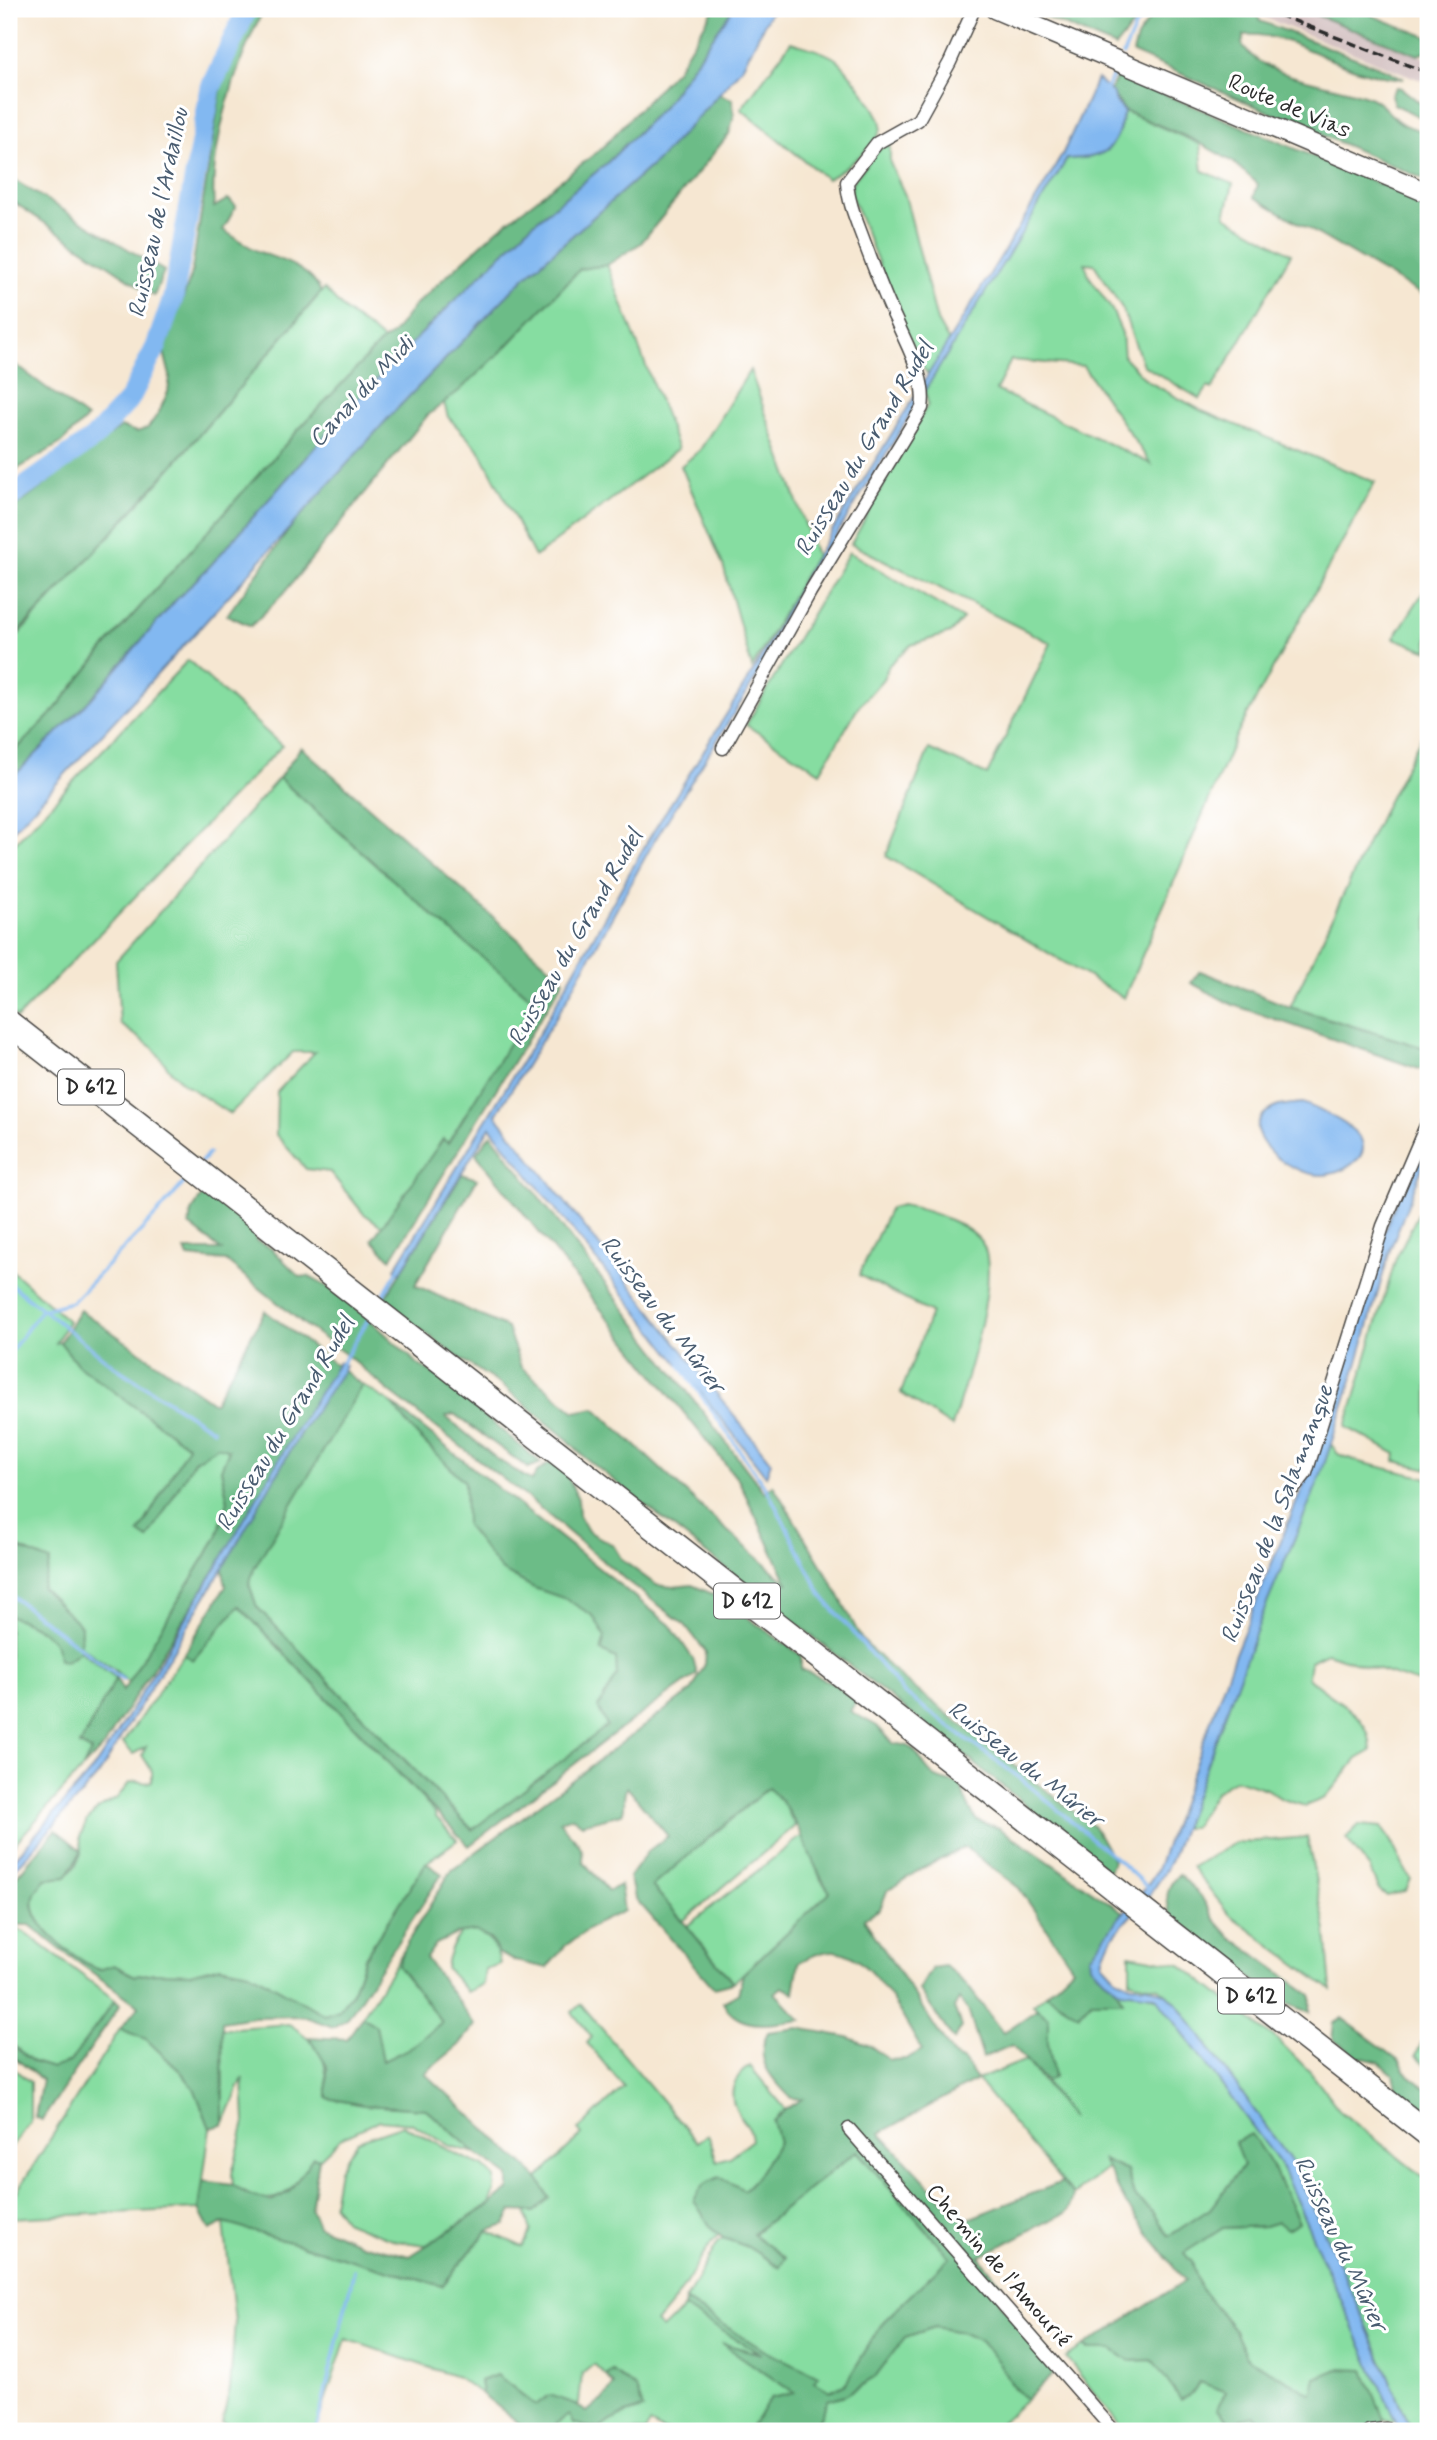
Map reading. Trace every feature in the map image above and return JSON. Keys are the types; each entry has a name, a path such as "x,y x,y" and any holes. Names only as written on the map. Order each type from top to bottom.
{"highway":[{"name":"D 612","path":"9,1023 1428,2134"},
{"name":"D 612","path":"1378,2096 1428,2141"}],"main road":[{"name":"Route de Vias","path":"995,9 1428,193"}],"street":[{"path":"723,748 810,592 917,418 923,400 921,383 856,220 847,182 877,142 918,120 950,62 974,9"},
{"path":"1295,1487 1306,1473 1383,1226 1428,1121"},
{"name":"Chemin de l'Amourié","path":"849,2129 1114,2431"},
{"path":"1369,2431 1388,2431"}],"shaded area":[{"path":"1242,9 1301,9 1428,59 1428,83"}],"green space":[{"path":"255,9 264,9 235,79 220,132 214,207 228,199 236,206 223,230 257,251 304,272 321,292 130,513 9,641 9,512 121,427 137,432 148,428 168,392 170,376 164,352 191,276 223,76"},
{"path":"714,9 733,9 663,107 607,163 528,228 410,345 353,404 210,566 176,600 91,699 9,781 9,757 52,713 117,633 301,427 383,340 392,335 415,305 498,229 601,149 677,69"},
{"path":"1027,9 1146,9 1115,47"},
{"path":"1156,9 1242,9 1258,16 1260,21 1404,79 1359,70 1282,40 1244,35 1242,44 1252,56 1266,65 1282,73 1374,99 1401,123 1428,132 1428,181 1133,53 1137,38"},
{"path":"1301,9 1365,9 1373,16 1428,37 1428,51 1418,55"},
{"path":"791,42 837,60 864,92 880,121 879,134 874,142 850,164 827,179 741,109"},
{"path":"1118,75 1428,204 1428,298 1254,197 1258,184 1233,162 1194,140 1125,111 1110,90"},
{"path":"1396,87 1428,109 1428,121 1394,104 1391,95"},
{"path":"719,94 732,99 734,115 729,134 641,243 607,265 580,269 504,349 427,416 284,593 251,626 227,615 297,519 391,415 524,278 658,160"},
{"path":"1124,111 1200,144 1203,171 1233,184 1225,216 1291,254 1212,389 1208,387 1200,399 1143,365 1122,308 1094,264 1085,263 1089,276 1112,310 1122,333 1124,357 1147,381 1202,411 1375,482 1237,734 1124,998 886,856 929,749 987,775 1051,643 851,544 928,404 925,390 1067,158 1092,156 1108,149 1118,134","holes":["1011,360 1083,366 1151,464 996,390"]},
{"path":"890,139 890,163 905,195 937,321 949,342 929,376 917,359 851,195 852,182"},
{"path":"9,177 164,271 154,296 9,199"},
{"path":"607,265 678,449 535,557 480,451 448,417 444,403 504,349 580,268"},
{"path":"324,289 345,310 383,340 301,427 117,633 52,713 9,757 9,645 159,482"},
{"path":"9,360 87,418 61,443 9,474"},
{"path":"750,370 816,555 752,668 723,565 681,466 700,450"},
{"path":"849,552 963,619 950,633 911,645 889,665 883,679 859,706 820,772 746,725"},
{"path":"1424,591 1428,593 1428,651 1394,638"},
{"path":"188,660 282,746 17,1018 9,1011 9,849"},
{"path":"1428,724 1428,1049 1290,1007 1385,807"},
{"path":"301,747 564,980 391,1259 372,1240 443,1139 448,1143 535,1001 438,920 279,778"},
{"path":"279,778 438,920 535,1001 448,1144 443,1139 383,1227 363,1213 330,1172 306,1169 276,1135 277,1092 315,1052 293,1052 230,1114 183,1083 153,1048 120,1024 116,961"},
{"path":"1200,971 1290,1007 1428,1049 1428,1072 1231,1004 1191,983"},
{"path":"491,1134 764,1492 773,1485 835,1588 862,1640 900,1677 1095,1828 1113,1860 1109,1872 584,1457 568,1440 504,1387 452,1353 383,1301 462,1174 477,1179 415,1285 507,1328 521,1367 575,1412 595,1408 788,1584 739,1481 476,1154"},
{"path":"206,1190 253,1226 256,1241 272,1249 300,1277 308,1276 331,1289 367,1317 419,1365 449,1383 464,1399 541,1463 528,1468 454,1414 446,1417 497,1459 532,1481 537,1472 549,1463 564,1469 578,1499 579,1515 588,1531 613,1545 622,1560 656,1585 692,1585 715,1595 801,1655 801,1669 833,1683 857,1701 850,1711 877,1726 894,1744 914,1750 936,1777 961,1784 976,1820 999,1828 1123,1912 1090,1957 1123,2001 1091,2001 1079,2015 1046,1994 1073,1968 1019,1888 965,1847 919,1870 887,1891 880,1909 864,1919 954,2056 964,2061 977,2080 880,2133 963,2221 1062,2182 1073,2195 1066,2213 979,2257 1002,2285 999,2303 1056,2372 1026,2399 1011,2385 1000,2364 981,2341 961,2332 935,2327 905,2337 874,2378 845,2395 828,2400 814,2431 748,2431 771,2398 794,2393 721,2343 761,2354 684,2308 685,2301 767,2352 819,2376 814,2382 830,2391 846,2383 883,2322 950,2257 857,2151 753,2234 785,2258 780,2267 746,2246 723,2238 712,2229 694,2201 704,2185 720,2177 744,2190 756,2178 779,2142 773,2121 802,2099 791,2098 771,2076 763,2051 768,2032 798,2028 847,2037 870,2046 890,2060 906,2059 922,2050 897,2007 874,1976 849,1955 835,1951 821,1953 799,1962 794,1993 782,1987 775,1993 801,2020 768,2024 747,2022 729,2012 723,2002 738,1994 743,1974 830,1892 796,1824 768,1788 652,1886 733,1983 714,1988 635,1898 629,1877 647,1852 668,1836 627,1787 622,1814 582,1824 573,1817 559,1821 582,1849 583,1861 608,1891 620,1885 624,1911 596,1924 565,1946 547,1968 515,1961 498,1953 491,1940 475,1931 456,1934 436,1944 426,1958 475,2025 459,2045 425,2073 538,2178 549,2198 534,2212 512,2211 505,2225 487,2231 442,2286 224,2223 210,2230 199,2209 204,2181 233,2185 247,2195 271,2201 289,2192 313,2157 319,2159 311,2209 318,2226 361,2244 410,2256 490,2205 509,2189 509,2176 476,2153 426,2109 364,2105 327,2098 327,2066 309,2037 347,2039 362,2017 376,2026 383,2061 410,2048 442,2022 398,1966 407,1943 451,1871 692,1690 705,1664 706,1652 685,1625 226,1261 188,1257 185,1250 221,1250 189,1225 191,1212"},
{"path":"1428,1194 1428,1469 1395,1461 1396,1454 1346,1427 1396,1258"},
{"path":"902,1205 949,1219 972,1233 985,1249 988,1266 983,1312 952,1427 901,1393 931,1313 859,1275 890,1208"},
{"path":"9,1268 68,1321 56,1343 60,1342 78,1365 189,1446 140,1533 148,1538 194,1461 218,1446 229,1449 221,1470 228,1501 217,1537 128,1683 114,1669 80,1646 81,1626 42,1588 50,1561 9,1544"},
{"path":"80,1310 214,1403 265,1311 362,1385 255,1567 249,1584 257,1607 472,1830 607,1726 598,1707 617,1676 616,1658 601,1651 605,1637 593,1616 566,1599 534,1588 501,1570 466,1526 465,1482 414,1432 391,1403 670,1625 693,1659 697,1674 612,1735 469,1846 239,1606 193,1660 184,1654 226,1586 221,1560 103,1747 83,1768 91,1751 80,1745 116,1678 123,1691 217,1537 228,1501 221,1469 229,1450 218,1446 194,1461 148,1539 139,1533 188,1446 78,1365 60,1342"},
{"path":"362,1385 391,1403 414,1432 465,1482 578,1582 654,1692 473,1830 257,1607 249,1584 254,1567"},
{"path":"1331,1444 1338,1454 1359,1462 1428,1478 1428,1686 1327,1653 1310,1661 1308,1677 1348,1708 1365,1726 1371,1751 1357,1759 1325,1798 1305,1806 1236,1779 1216,1791 1193,1828 1183,1828 1264,1610"},
{"path":"9,1544 50,1561 42,1588 81,1626 80,1651 66,1661 59,1660 49,1636 9,1615"},
{"path":"238,1605 434,1811 436,1817 457,1840 426,1863 365,1957 353,1990 339,2010 325,2015 249,1972 220,1966 190,1974 155,1973 135,1976 114,1965 99,1971 54,1939 37,1917 33,1905 35,1893 45,1879 66,1877 76,1865 82,1851 80,1837 87,1820 98,1809 117,1798 129,1783 152,1781 152,1771 142,1755 146,1747 133,1754 123,1743 184,1654 193,1659"},
{"path":"9,1615 48,1636 66,1660 80,1651 116,1678 80,1745 91,1751 83,1768 9,1850"},
{"path":"768,1788 782,1799 795,1826 683,1921 651,1887"},
{"path":"1359,1825 1381,1827 1386,1833 1411,1879 1406,1891 1387,1896 1378,1889 1370,1869 1346,1838"},
{"path":"56,1830 82,1851 66,1877 45,1879 35,1893 33,1905 44,1928 78,1958 99,1970 114,1965 135,1976 155,1973 190,1974 220,1966 249,1972 325,2015 339,2010 353,1991 365,1957 426,1863 442,1874 347,2019 333,2027 303,2016 254,2017 222,2022 223,2125 210,2128 194,2088 181,2072 146,2039 120,2029 139,2006 30,1925 9,1925 9,1885"},
{"path":"803,1835 821,1880 830,1892 733,1983 687,1926"},
{"path":"1307,1837 1326,1931 1331,1990 1230,1915 1192,1867 1235,1843"},
{"path":"1179,1874 1201,1896 1214,1919 1228,1935 1311,1995 1310,2012 1283,2002 1171,1918 1168,1894"},
{"path":"9,1929 23,1931 115,2000 71,2062 52,2068 33,2062 9,2042"},
{"path":"476,1931 492,1944 500,1964 485,1969 483,1984 467,1992 446,1968 450,1950 461,1933"},
{"path":"404,1950 398,1966 442,2022 410,2048 383,2062 376,2026 362,2017"},
{"path":"1130,1955 1180,1964 1283,2045 1310,2072 1341,2112 1428,2181 1428,2431 1412,2431 1293,2164 1177,2003 1158,1987 1130,1981"},
{"path":"945,1966 967,1985 1003,2033 1038,2009 1048,2017 1048,2043 1054,2077 1046,2082 1012,2045 983,2058 968,2010 959,1999 954,2008 961,2027 954,2040 919,1990 932,1968"},
{"path":"1114,1986 1158,1999 1279,2162 1397,2423 1384,2419 1363,2370 1312,2394 1247,2358 1234,2329 1200,2288 1192,2262 1183,2253 1223,2228 1265,2226 1278,2222 1243,2166 1210,2209 1169,2236 1153,2212 1134,2196 1127,2171 1104,2162 1108,2168 1073,2195 977,2080 1026,2060 1071,2118 1046,2082 1054,2077 1048,2043 1048,2017 1033,2005 1046,1994 1079,2015 1091,2001 1123,2000"},
{"path":"115,2000 120,2005 42,2120 35,2117 42,2080 9,2053 9,2042 33,2062 52,2068 70,2062"},
{"path":"581,2004 697,2142 708,2134 717,2161 730,2157 752,2140 749,2129 735,2108 732,2094 735,2081 744,2070 750,2066 783,2106 785,2110 773,2121 779,2142 756,2178 743,2191 734,2186 712,2229 719,2235 711,2243 676,2299 656,2323 662,2329 684,2308 765,2356 724,2344 795,2394 760,2415 748,2431 663,2431 650,2424 645,2431 556,2431 557,2423 569,2414 599,2429 618,2417 643,2409 613,2371 606,2376 594,2364 582,2374 579,2404 535,2405 497,2375 480,2381 482,2394 457,2377 346,2339 315,2431 248,2431 222,2422 230,2389 235,2322 224,2223 442,2286 487,2231 523,2247 531,2231 525,2211 534,2211 549,2198 538,2178 582,2135 578,2130 624,2087 587,2043 592,2037 572,2012"},
{"path":"1342,2018 1400,2061 1408,2075 1428,2090 1428,2113 1396,2087 1393,2074 1379,2062 1358,2057 1332,2039 1334,2023"},
{"path":"289,2024 310,2039 321,2055 326,2073 327,2098 364,2105 426,2109 476,2153 450,2146 411,2123 380,2120 341,2138 319,2159 313,2157 298,2181 280,2196 259,2198 233,2185 232,2174 245,2122 243,2078 223,2125 222,2029"},
{"path":"120,2029 146,2039 194,2088 210,2128 199,2209 9,2218 9,2204"},
{"path":"1428,2029 1428,2068 1416,2055"},
{"path":"9,2065 30,2082 30,2122 9,2151"},
{"path":"403,2125 483,2166 495,2177 495,2191 490,2204 426,2245 397,2241 346,2222 333,2204 339,2169 357,2141"},
{"path":"1251,2134 1274,2170 1299,2222 1287,2229 1278,2222 1265,2226 1223,2228 1184,2253 1192,2262 1200,2288 1234,2329 1247,2358 1312,2394 1316,2378 1338,2369 1364,2370 1384,2419 1382,2424 1359,2431 1271,2431 1255,2416 1229,2422 1216,2409 1226,2392 1200,2382 1196,2390 1181,2400 1152,2360 1129,2361 1112,2349 1088,2349 1084,2346 1185,2281 1126,2204 1103,2160 1127,2171 1134,2196 1153,2212 1169,2236 1210,2209 1243,2166 1235,2142"},
{"path":"857,2151 950,2257 883,2322 846,2383 830,2391 814,2382 819,2376 770,2354 685,2301 718,2242 723,2238 748,2247 779,2267 785,2258 753,2234"},
{"path":"935,2327 961,2332 981,2341 1000,2364 1011,2385 1026,2399 992,2431 814,2431 828,2400 845,2395 874,2378 905,2337"},
{"path":"1084,2346 1088,2349 1112,2349 1129,2361 1152,2360 1196,2390 1200,2381 1227,2392 1271,2431 1124,2431 1066,2357"},
{"path":"613,2371 636,2389 643,2408 618,2417 599,2429 573,2424 569,2415 557,2423 556,2431 529,2431 482,2394 480,2381 497,2375 535,2405 550,2395 576,2404 586,2412 603,2400 614,2385 606,2376"}],"water":[{"path":"733,9 772,9 743,66 719,94 658,160 524,278 391,415 9,835 9,781 91,699 176,600 210,566 353,404 411,344 528,228 607,163 663,107"},
{"path":"1097,79 1114,94 1116,102 1124,111 1113,143 1101,154 1067,159 816,568 759,673 653,843 564,1004 496,1115 771,1462 766,1476 490,1127 400,1273 395,1269 541,1030 648,840 754,670 811,565 1041,191 1062,155"},
{"path":"1303,1103 1333,1117 1355,1132 1363,1150 1358,1159 1338,1172 1316,1175 1284,1163 1271,1152 1261,1140 1258,1128 1262,1117 1276,1107"},
{"path":"1428,1125 1428,1153 1390,1250 1358,1362 1319,1480 1263,1613 1171,1860 1150,1894 1114,1936 1102,1963 1116,1978 1131,1985 1148,1986 1166,1994 1177,2003 1293,2164 1412,2431 1400,2431 1279,2162 1157,1998 1153,1995 1121,1991 1091,1965 1090,1957 1157,1870 1234,1656 1308,1474 1378,1246"},
{"path":"339,1362 345,1366 342,1372 301,1432 99,1774 9,1876 9,1865 93,1769 118,1732"}],"waterway":[{"name":"Ruisseau de l'Ardaillou","path":"9,498 94,438 129,400 156,347 173,298 211,87 247,9"},
{"name":"Ruisseau du Grand Rudel","path":"1123,55 1136,25 1154,9"},
{"name":"Ruisseau du Grand Rudel","path":"1105,90 1117,69"},
{"path":"201,1162 209,1153"},
{"path":"9,1354 41,1310 72,1302 190,1176"},
{"name":"Ruisseau du Grand Rudel","path":"379,1302 400,1267"},
{"path":"9,1283 118,1369 213,1430"},
{"name":"Ruisseau du Grand Rudel","path":"341,1365 369,1318"},
{"name":"Ruisseau du Mûrier","path":"680,1365 768,1491 822,1596 905,1694 1020,1778 1148,1888"},
{"path":"9,1594 123,1680"},
{"path":"316,2431 354,2270"}],"railway":[{"path":"1264,9 1428,73"}],"water label":[{"name":"Canal du Midi","path":"362,392"},
{"name":"Ruisseau de la Salamanque","path":"1278,1514"}]}
